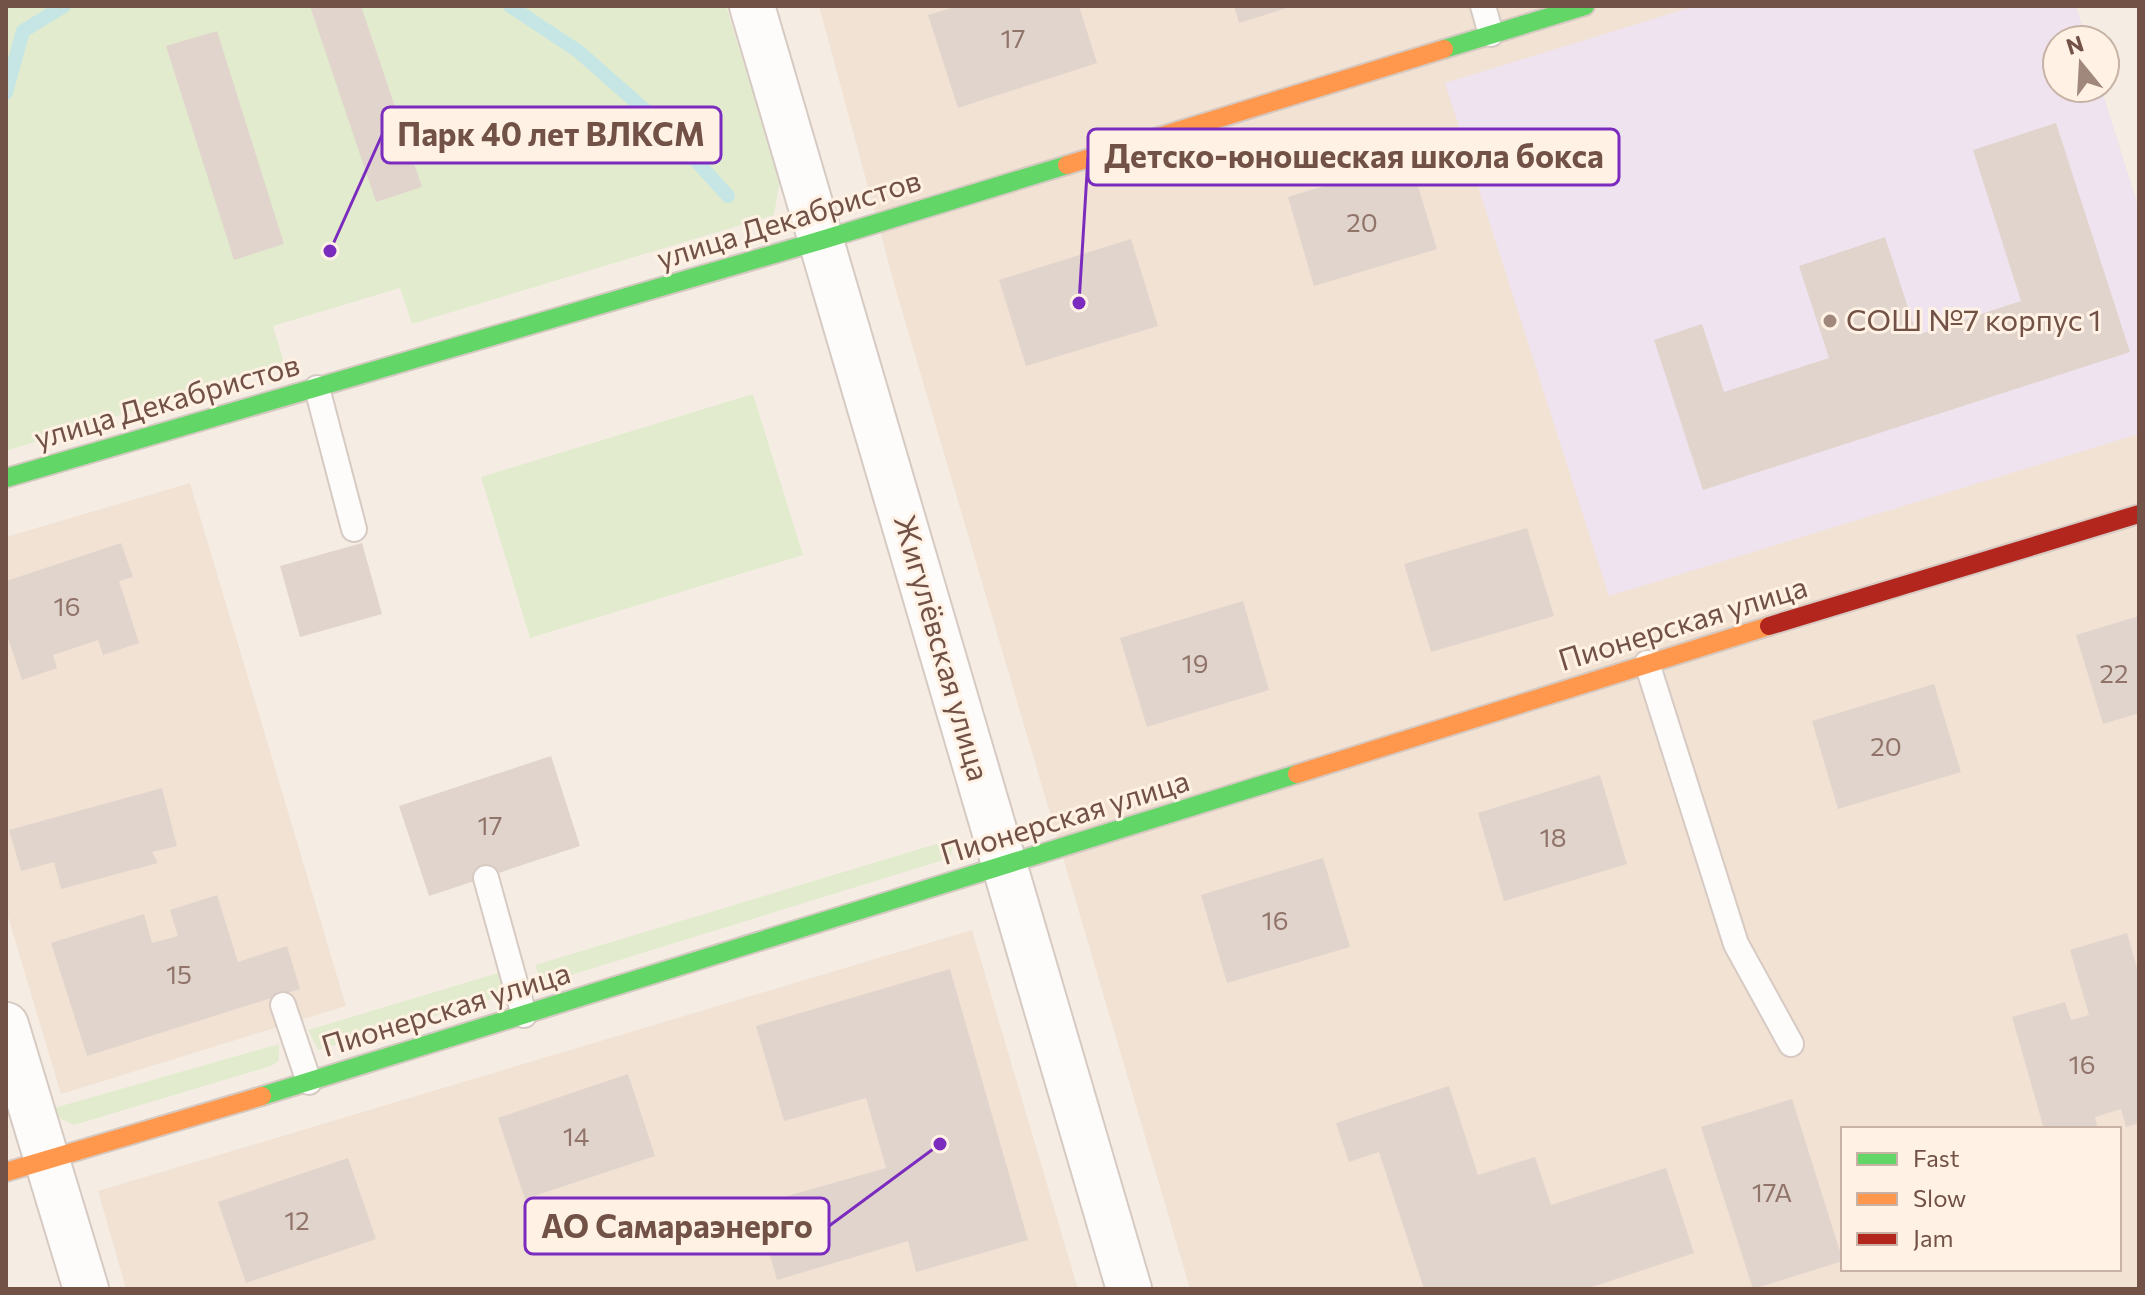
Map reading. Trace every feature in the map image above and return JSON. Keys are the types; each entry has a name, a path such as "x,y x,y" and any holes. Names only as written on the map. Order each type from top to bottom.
{"street":[{"name":"Жигулёвская улица","path":"752,6 1129,1289"},
{"name":"улица Декабристов","path":"6,478 822,240 1585,6"},
{"name":"Пионерская улица","path":"6,1172 309,1082 1004,867 1647,663 2139,514"},
{"path":"6,1025 86,1289"}],"lane":[{"path":"1483,6 1491,34"},
{"path":"317,388 354,529"},
{"path":"1647,663 1736,944 1791,1044"},
{"path":"486,878 524,1015"},
{"path":"283,1005 309,1082"}],"shaded area":[{"path":"819,6 2076,6 2081,24 2041,24 2041,104 2106,104 2139,209 2139,1289 1190,1289 895,287"},
{"name":"СОШ №7 корпус 1","path":"1695,6 2076,6 2081,24 2041,24 2041,104 2106,104 2139,209 2139,434 1609,596 1445,83"},
{"path":"190,483 346,1006 61,1094 6,910 6,537"},
{"path":"972,930 1078,1289 126,1289 98,1191"}],"green space":[{"path":"6,6 726,6 780,180 774,215 412,324 400,288 273,326 284,363 6,451"},
{"path":"753,394 803,555 530,638 481,477"},
{"path":"946,841 953,847 950,858 542,984 535,965"},
{"path":"498,973 505,995 318,1050 308,1030"},
{"path":"279,1044 279,1061 271,1066 74,1125 47,1110"}],"building":[{"path":"310,6 361,6 422,187 376,202"},
{"path":"958,6 1079,6 1097,63 958,108 928,15"},
{"path":"1234,6 1290,6 1290,7 1239,23"},
{"path":"217,31 284,244 234,260 166,46"},
{"path":"2056,123 2130,352 1703,490 1654,340 1702,324 1724,392 1829,358 1799,266 1885,237 1917,335 2021,301 1973,150"},
{"path":"1410,160 1437,249 1314,286 1288,197"},
{"path":"1131,239 1158,326 1026,366 999,280"},
{"path":"1527,528 1554,616 1431,652 1404,564"},
{"path":"121,543 133,577 119,581 139,643 103,655 98,640 53,655 57,668 22,680 6,632 6,581"},
{"path":"362,543 382,614 300,637 280,566"},
{"path":"1243,601 1269,690 1147,727 1120,638"},
{"path":"2139,616 2139,713 2103,724 2076,635"},
{"path":"1934,684 1961,772 1838,809 1812,721"},
{"path":"551,756 580,846 429,896 399,806"},
{"path":"1600,775 1627,864 1504,901 1478,813"},
{"path":"162,788 177,846 152,852 158,863 61,889 54,862 21,871 9,830"},
{"path":"1323,858 1350,947 1227,983 1201,895"},
{"path":"217,895 238,962 287,946 300,989 87,1056 51,943 144,914 152,943 178,936 170,910"},
{"path":"2127,933 2139,975 2139,1123 2126,1127 2121,1109 2095,1117 2098,1127 2043,1127 2012,1017 2065,1002 2071,1020 2089,1015 2070,950"},
{"path":"950,969 1028,1240 916,1272 908,1241 777,1280 756,1205 886,1168 866,1098 784,1121 756,1026"},
{"path":"628,1074 655,1156 525,1199 498,1118"},
{"path":"1449,1086 1478,1175 1535,1157 1551,1205 1666,1168 1694,1253 1586,1289 1424,1289 1379,1152 1349,1162 1336,1123"},
{"path":"1792,1099 1841,1262 1753,1289 1701,1127"},
{"path":"348,1158 376,1239 246,1283 218,1202"}],"waterway":[{"path":"6,93 23,31 64,6"},
{"path":"510,6 578,51 670,132 728,196"}],"traffic: fast":[{"path":"1444,49 1585,6"},
{"path":"6,478 822,240 1067,165"},
{"path":"262,1096 1297,774"}],"traffic: slow":[{"path":"1067,165 1444,49"},
{"path":"1297,774 1769,626"},
{"path":"6,1172 262,1096"}],"traffic: jam":[{"path":"1769,626 2139,514"}],"place":[{"name":"Парк 40 лет ВЛКСМ","path":"330,251"},
{"name":"Детско-юношеская школа бокса","path":"1079,303"},
{"name":"СОШ №7 корпус 1","path":"1830,321"},
{"name":"АО Самараэнерго","path":"940,1144"}]}
